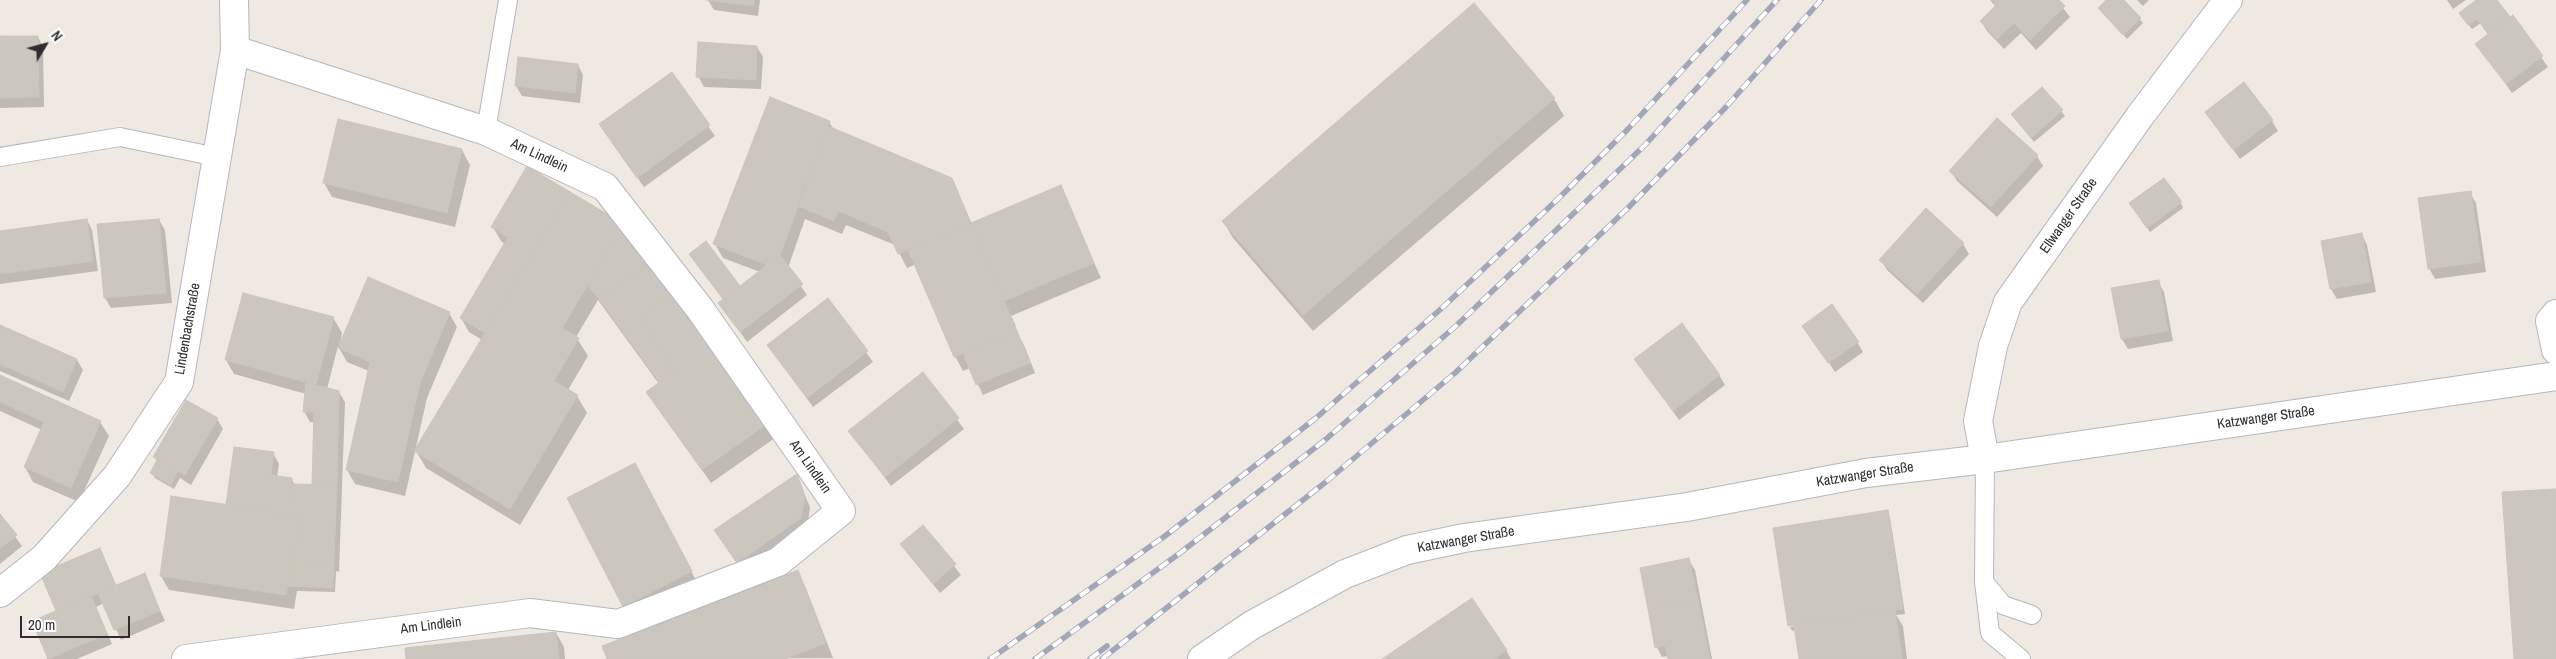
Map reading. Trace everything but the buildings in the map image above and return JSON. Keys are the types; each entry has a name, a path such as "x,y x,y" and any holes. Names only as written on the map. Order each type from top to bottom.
{"street":[{"name":"Lindenbachstraße","path":"0,593 44,558 117,476 179,382 235,50 234,0"},
{"name":"Ellwanger Straße","path":"1985,459 1978,421 1993,346 2008,302 2140,116 2228,0"},
{"name":"Am Lindlein","path":"186,659 530,613 618,624 778,562 841,511 700,309 605,186 486,131 235,50"},
{"path":"2556,314 2550,321 2556,350"},
{"name":"Katzwanger Straße","path":"1202,659 1252,625 1345,574 1407,550 1464,538 1687,507 1866,473 1985,459 2556,376"}],"lane":[{"path":"486,131 508,0"},
{"path":"0,157 120,137 217,156"},
{"path":"1985,459 1984,582 1990,633 2021,659"},
{"path":"1984,582 2003,605 2032,615"}],"railway":[{"path":"990,659 1165,536 1316,418 1442,308 1559,198 1628,129 1747,0"},
{"path":"1035,659 1180,553 1325,440 1457,325 1645,145 1777,0"},
{"path":"1102,659 1327,481 1455,373 1629,207 1726,107 1821,0"},
{"path":"1090,659 1107,646"}]}
